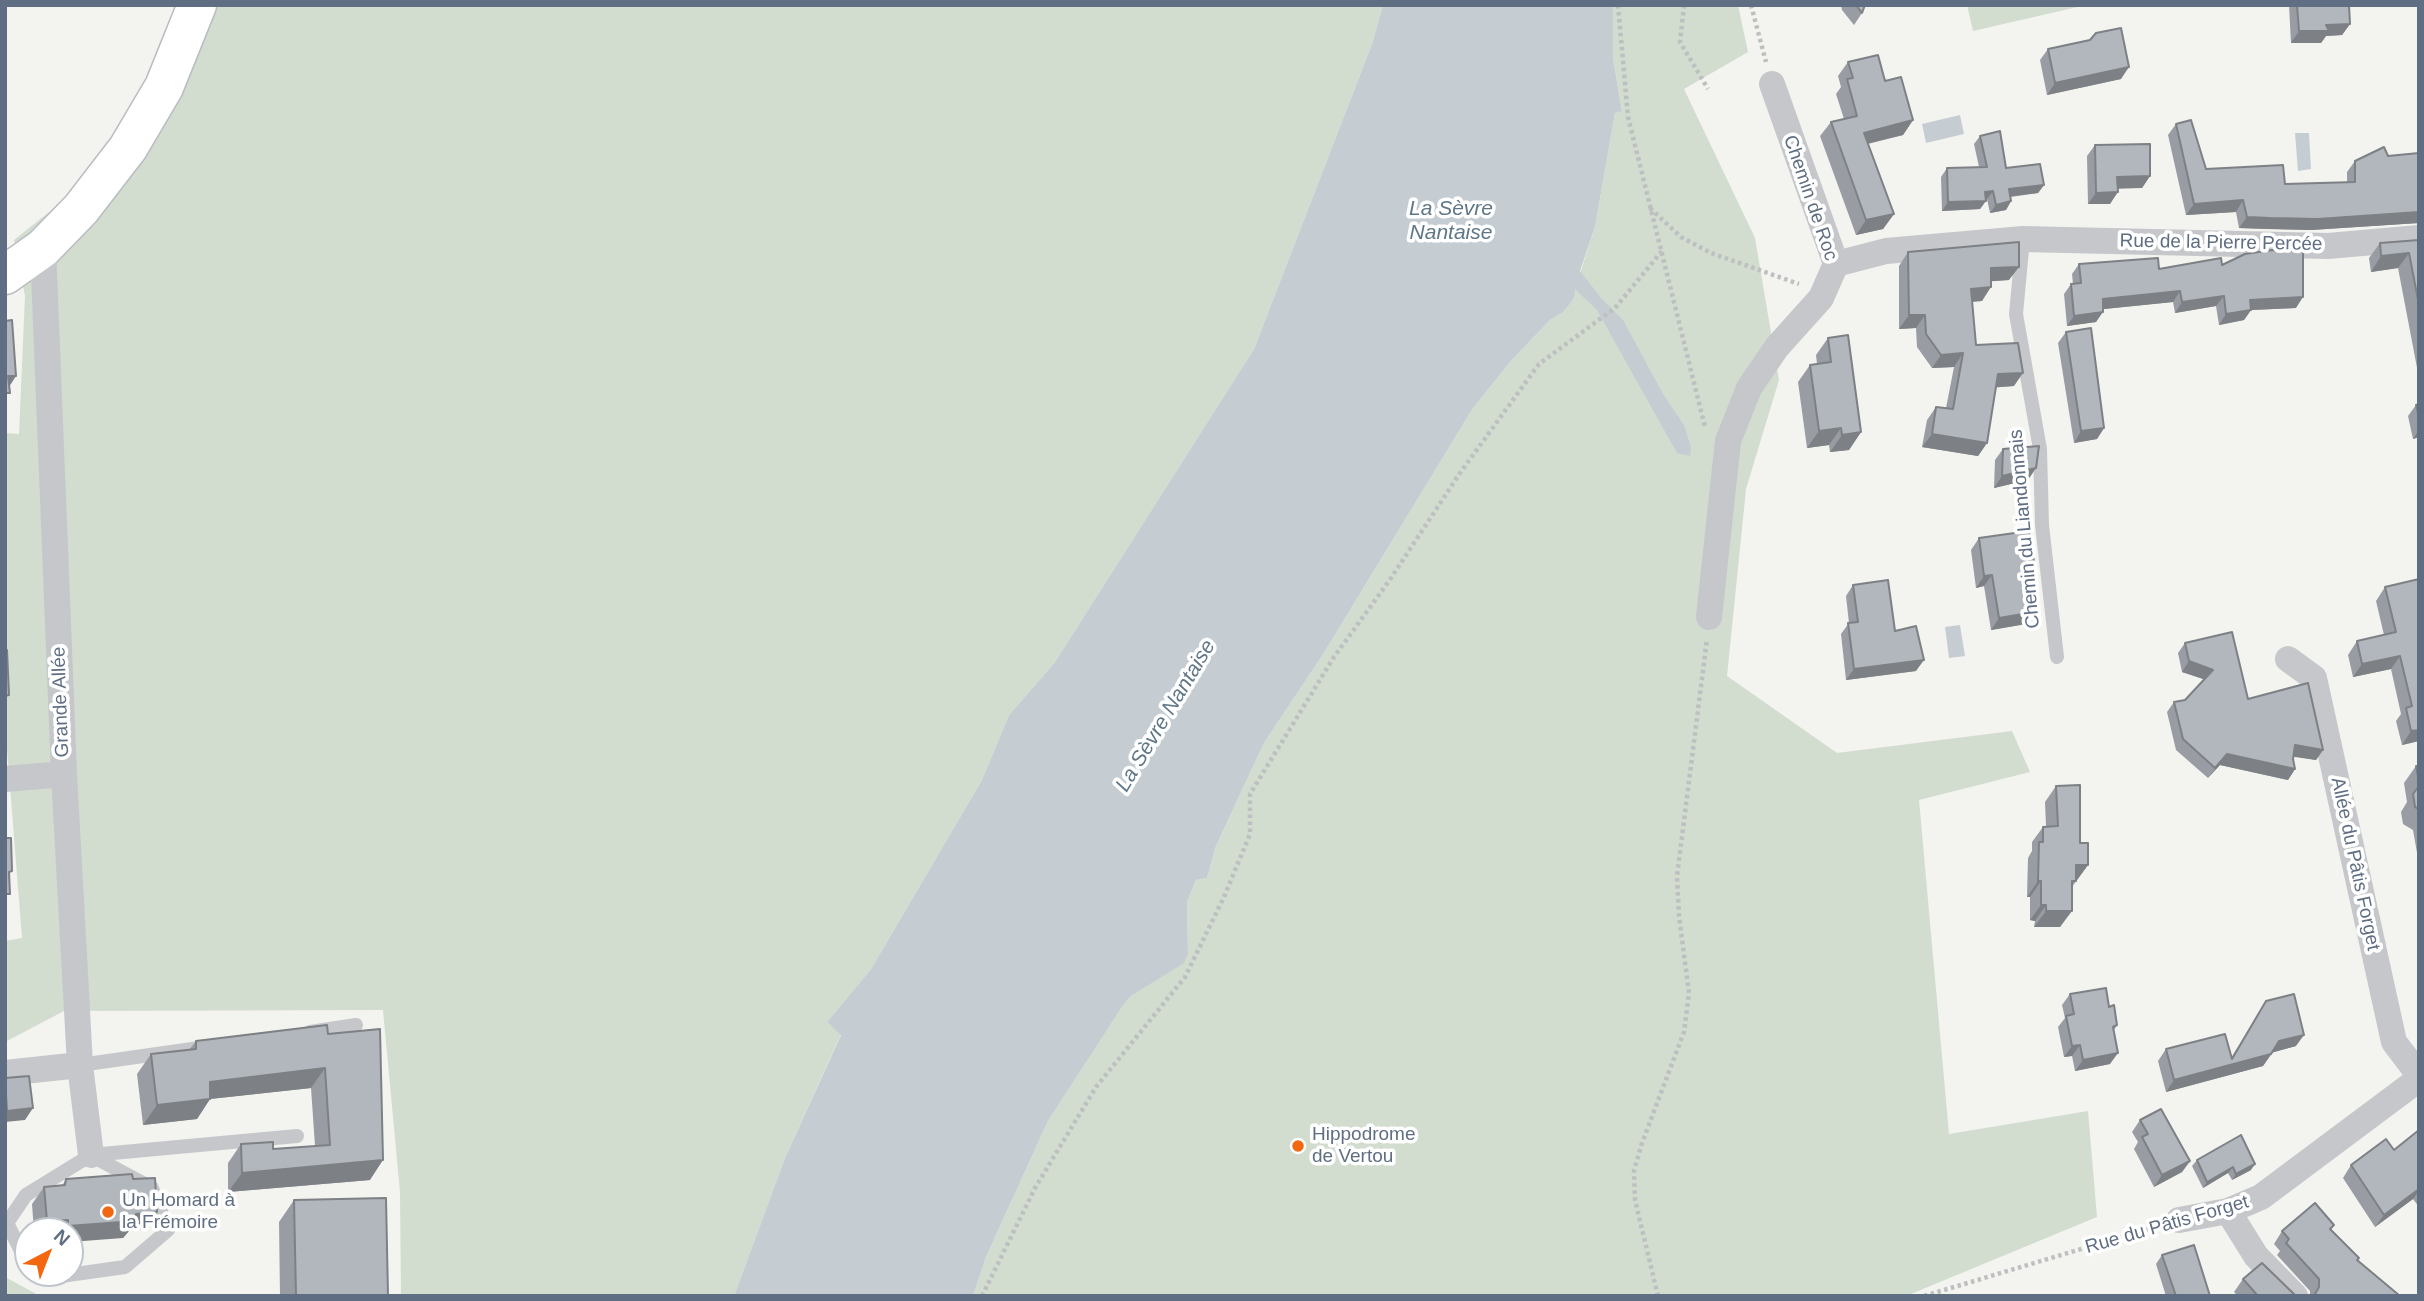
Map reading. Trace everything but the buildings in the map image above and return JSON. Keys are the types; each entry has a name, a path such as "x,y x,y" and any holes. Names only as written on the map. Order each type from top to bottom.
{"street":[{"path":"5,275 43,248 81,209 128,148 164,88 197,5"},
{"name":"Chemin de Roc","path":"1709,617 1728,441 1749,388 1777,347 1821,298 1836,264 1772,84"},
{"name":"Rue de la Pierre Percée","path":"1836,264 1886,251 2023,239 2328,246 2419,238"},
{"name":"Grande Allée","path":"43,248 64,774 80,1065 91,1155"},
{"name":"Allée du Pâtis Forget","path":"2288,659 2314,678 2394,1042 2419,1077"},
{"path":"5,779 64,774"},
{"path":"5,1073 80,1065"},
{"name":"Rue du Pâtis Forget","path":"2179,1220 2228,1211 2261,1197 2419,1077"},
{"path":"2228,1211 2256,1256 2295,1296"}],"lane":[{"name":"Chemin du Liandonnais","path":"2023,239 2016,314 2040,449 2042,525 2057,657"},
{"path":"301,1033 356,1025"},
{"path":"80,1065 218,1045"},
{"path":"14,1237 7,1223 26,1195 91,1155 296,1136"},
{"path":"84,1273 125,1267 168,1230 152,1188 91,1155"}],"path":[{"path":"1618,5 1628,117 1708,440"},
{"path":"1684,5 1680,42 1708,89"},
{"path":"1751,5 1772,84"},
{"path":"1649,208 1681,237 1711,253 1808,288"},
{"path":"982,1296 1035,1188 1096,1087 1185,977 1224,897 1250,834 1250,794 1334,657 1389,581 1460,473 1539,364 1615,308 1662,251"},
{"path":"1658,1296 1635,1200 1634,1170 1684,1032 1689,993 1677,876 1709,617"},
{"name":"Rue du Pâtis Forget","path":"1924,1296 2179,1220"}],"shaded area":[{"path":"178,5 1383,5 1372,44 1254,349 1055,662 1009,715 982,780 871,969 827,1022 841,1034 785,1158 734,1296 401,1296 400,1192 383,1010 64,1011 5,1042 5,941 22,938 5,723 5,433 19,434 25,296 14,240 83,185 157,65"},
{"path":"1613,5 1738,5 1748,52 1684,89 1755,238 1779,380 1746,489 1727,676 1837,753 2012,731 2030,772 1919,800 1949,1134 2088,1111 2097,1217 1906,1296 973,1296 986,1257 1048,1121 1124,1004 1131,996 1184,962 1188,954 1187,902 1196,880 1207,878 1216,846 1264,743 1322,656 1473,408 1511,361 1550,320 1563,312 1575,289 1595,227 1615,113 1622,110 1613,58"},
{"path":"1967,5 2086,5 1973,31"},
{"path":"5,1277 14,1282 14,1287 23,1287 40,1296 5,1296"}],"water":[{"name":"La Sèvre Nantaise","path":"1383,5 1613,5 1613,58 1622,111 1615,113 1595,227 1580,271 1623,320 1663,394 1684,425 1691,447 1690,456 1677,453 1597,310 1575,289 1574,298 1563,312 1550,320 1511,361 1473,408 1322,656 1264,743 1216,846 1207,878 1196,880 1187,902 1188,954 1184,963 1131,996 1124,1004 1048,1121 986,1257 973,1296 734,1296 785,1158 841,1035 827,1022 871,969 982,780 1009,715 1055,662 1254,349 1372,44"},
{"path":"1960,115 1964,134 1926,143 1922,124"},
{"path":"2295,133 2309,133 2311,169 2298,171"},
{"path":"1960,625 1965,656 1949,658 1945,627"}],"place":[{"name":"Hippodrome de Vertou","path":"1298,1146"},
{"name":"Un Homard à la Frémoire","path":"108,1212"}]}
